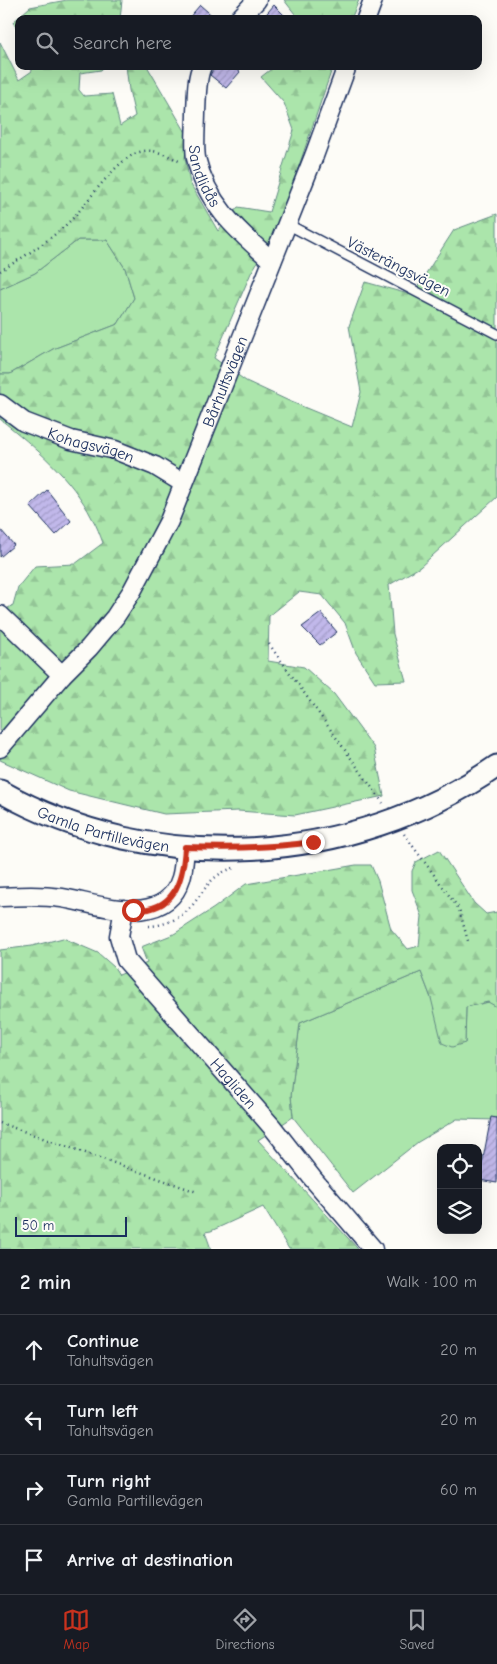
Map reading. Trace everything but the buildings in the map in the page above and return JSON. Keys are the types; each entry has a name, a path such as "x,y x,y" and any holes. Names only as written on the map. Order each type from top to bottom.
{"street":[{"path":"242,15 257,0"},
{"path":"367,15 373,0"},
{"name":"Sandlidås","path":"200,70 196,117 196,157 199,166 208,189 222,213 272,262"},
{"name":"Bårhultsvägen","path":"0,748 62,675 89,648 115,617 132,591 169,521 346,70"},
{"name":"Kohagsvägen","path":"0,404 24,422 70,440 115,450 155,466 183,483"},
{"path":"0,615 62,675"},
{"name":"Gamla Partillevägen","path":"0,791 66,821 106,834 185,847 273,848 313,842 358,832 395,820 438,802 497,766"},
{"path":"0,897 31,895 122,916 150,909 158,906 170,897 177,888 182,876 185,847"},
{"name":"Hagliden","path":"122,916 119,936 126,960 273,1128 313,1179 373,1249"}],"lane":[{"name":"Västerängsvägen","path":"287,224 497,334"}],"path":[{"path":"0,271 17,262 57,233 119,166 134,155 144,151 160,153 183,163"},
{"path":"268,644 459,909 468,941"},
{"path":"122,916 138,926 155,926 173,920 190,909 216,876 231,868 241,866"},
{"path":"0,1123 197,1192"}],"green space":[{"path":"67,0 122,0 120,15 21,15 30,7"},
{"path":"284,0 359,0 353,15 296,15"},
{"path":"0,42 19,80 32,70 101,70 80,73 79,90 84,96 112,94 120,126 135,116 126,70 149,70 188,136 185,158 190,183 218,231 238,207 269,212 294,130 284,103 261,77 270,70 332,70 274,234 251,273 214,358 246,381 352,427 361,392 349,326 365,282 412,295 454,230 497,214 497,497 420,567 389,585 393,634 406,681 375,682 356,653 345,623 322,595 299,592 269,616 268,661 304,667 334,694 374,748 384,796 295,815 238,811 164,814 69,791 0,760 0,613 13,605 18,587 35,566 75,564 103,543 84,503 63,476 39,452 0,419 0,374 10,374 53,349 118,324 134,298 125,268 107,240 78,240 35,273 0,289"},
{"path":"78,240 107,240 125,268 134,298 118,324 53,349 10,374 0,374 0,289 35,273"},
{"path":"439,850 474,903 486,914 497,912 497,1007 488,1002 466,1007 465,1043 452,1047 442,1043 431,998 421,972 300,1023 291,1096 293,1117 258,1140 358,1249 289,1249 263,1207 205,1232 211,1249 0,1249 0,950 32,946 63,938 98,953 114,967 119,975 147,963 141,947 174,934 246,884 356,865 371,865 378,881 391,929 408,949 419,946 422,916 412,890 412,871 416,862"},
{"path":"421,972 431,998 465,1043 466,1007 489,1002 497,1007 497,1120 457,1119 418,1142 353,1193 293,1117 291,1096 300,1023"}],"route":[{"path":"133,910 150,909 158,906 170,897 177,888 182,876 185,847 273,848 313,842"}]}
